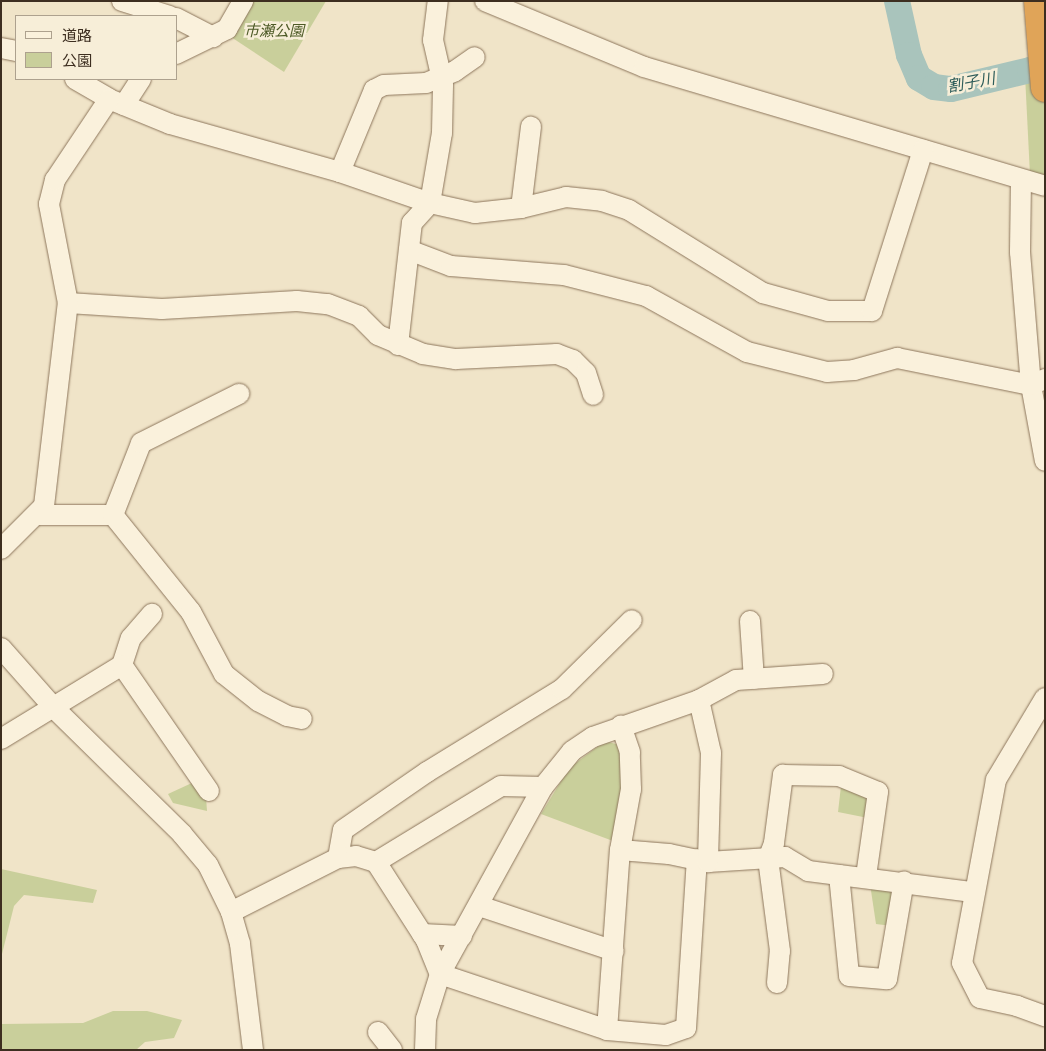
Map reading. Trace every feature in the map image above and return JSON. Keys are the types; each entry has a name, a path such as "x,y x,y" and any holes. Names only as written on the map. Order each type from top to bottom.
{"highway":[{"path":"1038,1 1045,88"}],"street":[{"path":"122,1 167,15"},
{"path":"178,53 213,38 227,29 243,1"},
{"path":"398,345 412,223 430,203 442,133 441,76 433,40 438,1"},
{"path":"485,1 644,67 1045,186"},
{"path":"178,19 213,38"},
{"path":"1,48 15,52"},
{"path":"340,172 374,90 384,86 426,83 475,57"},
{"path":"77,80 116,102 216,138 340,172 430,203 475,213 521,208 566,197 602,201 629,210 763,292 828,311 872,311 923,150"},
{"path":"1,549 44,506 68,303 49,204 55,180 116,102 140,80"},
{"path":"521,208 531,127"},
{"path":"1021,180 1020,252 1038,382 1045,460"},
{"path":"409,250 450,266 564,274 646,296 747,352 827,372 854,370 897,358 1038,382"},
{"path":"68,303 162,309 297,301 328,304 359,316 378,335 398,345 456,359 557,354 574,360 586,373 593,395"},
{"path":"113,515 141,443 239,394"},
{"path":"37,515 113,515"},
{"path":"113,515 190,612 224,674 258,701 287,716 302,719"},
{"path":"1,739 54,708 122,664 130,638 152,614"},
{"path":"338,858 343,830 427,772 562,689 632,620"},
{"path":"750,621 754,679"},
{"path":"1,648 54,708 182,834 208,865 231,912 240,944 253,1050"},
{"path":"122,664 209,791"},
{"path":"425,1050 426,1019 440,974 543,787 572,751 593,737 698,700 736,680 823,674"},
{"path":"1045,698 996,780 973,892 962,963 980,998 1017,1006 1045,1016"},
{"path":"231,912 338,858 356,856 376,862 422,934 440,974 607,1030 666,1035 686,1028 703,861 711,753 698,700"},
{"path":"607,1030 620,850 631,789 630,752 621,726"},
{"path":"777,983 780,951 768,859 774,843 783,775 839,776 878,792 866,876"},
{"path":"376,862 501,786 543,787"},
{"path":"620,850 703,861 785,858 808,871 866,876 973,892"},
{"path":"839,874 848,976 887,979 904,881"},
{"path":"479,906 614,951"},
{"path":"422,934 462,936"},
{"path":"378,1032 392,1050"}],"green space":[{"name":"市瀬公園","path":"252,1 326,1 284,72 231,37"},
{"path":"1025,75 1045,76 1045,179 1030,175"},
{"path":"605,741 623,746 625,765 613,841 541,814 569,768"},
{"path":"194,782 206,797 207,811 173,803 168,794"},
{"path":"841,786 868,792 868,818 838,812"},
{"path":"1,869 97,890 93,903 24,895 14,906 1,958"},
{"path":"870,884 895,886 892,926 876,924"},
{"path":"113,1011 147,1011 182,1020 174,1038 145,1042 136,1050 1,1050 1,1024 83,1023"}],"waterway":[{"name":"割子川","path":"897,1 909,55 919,78 934,87 951,89 1030,70 1045,70"}]}
